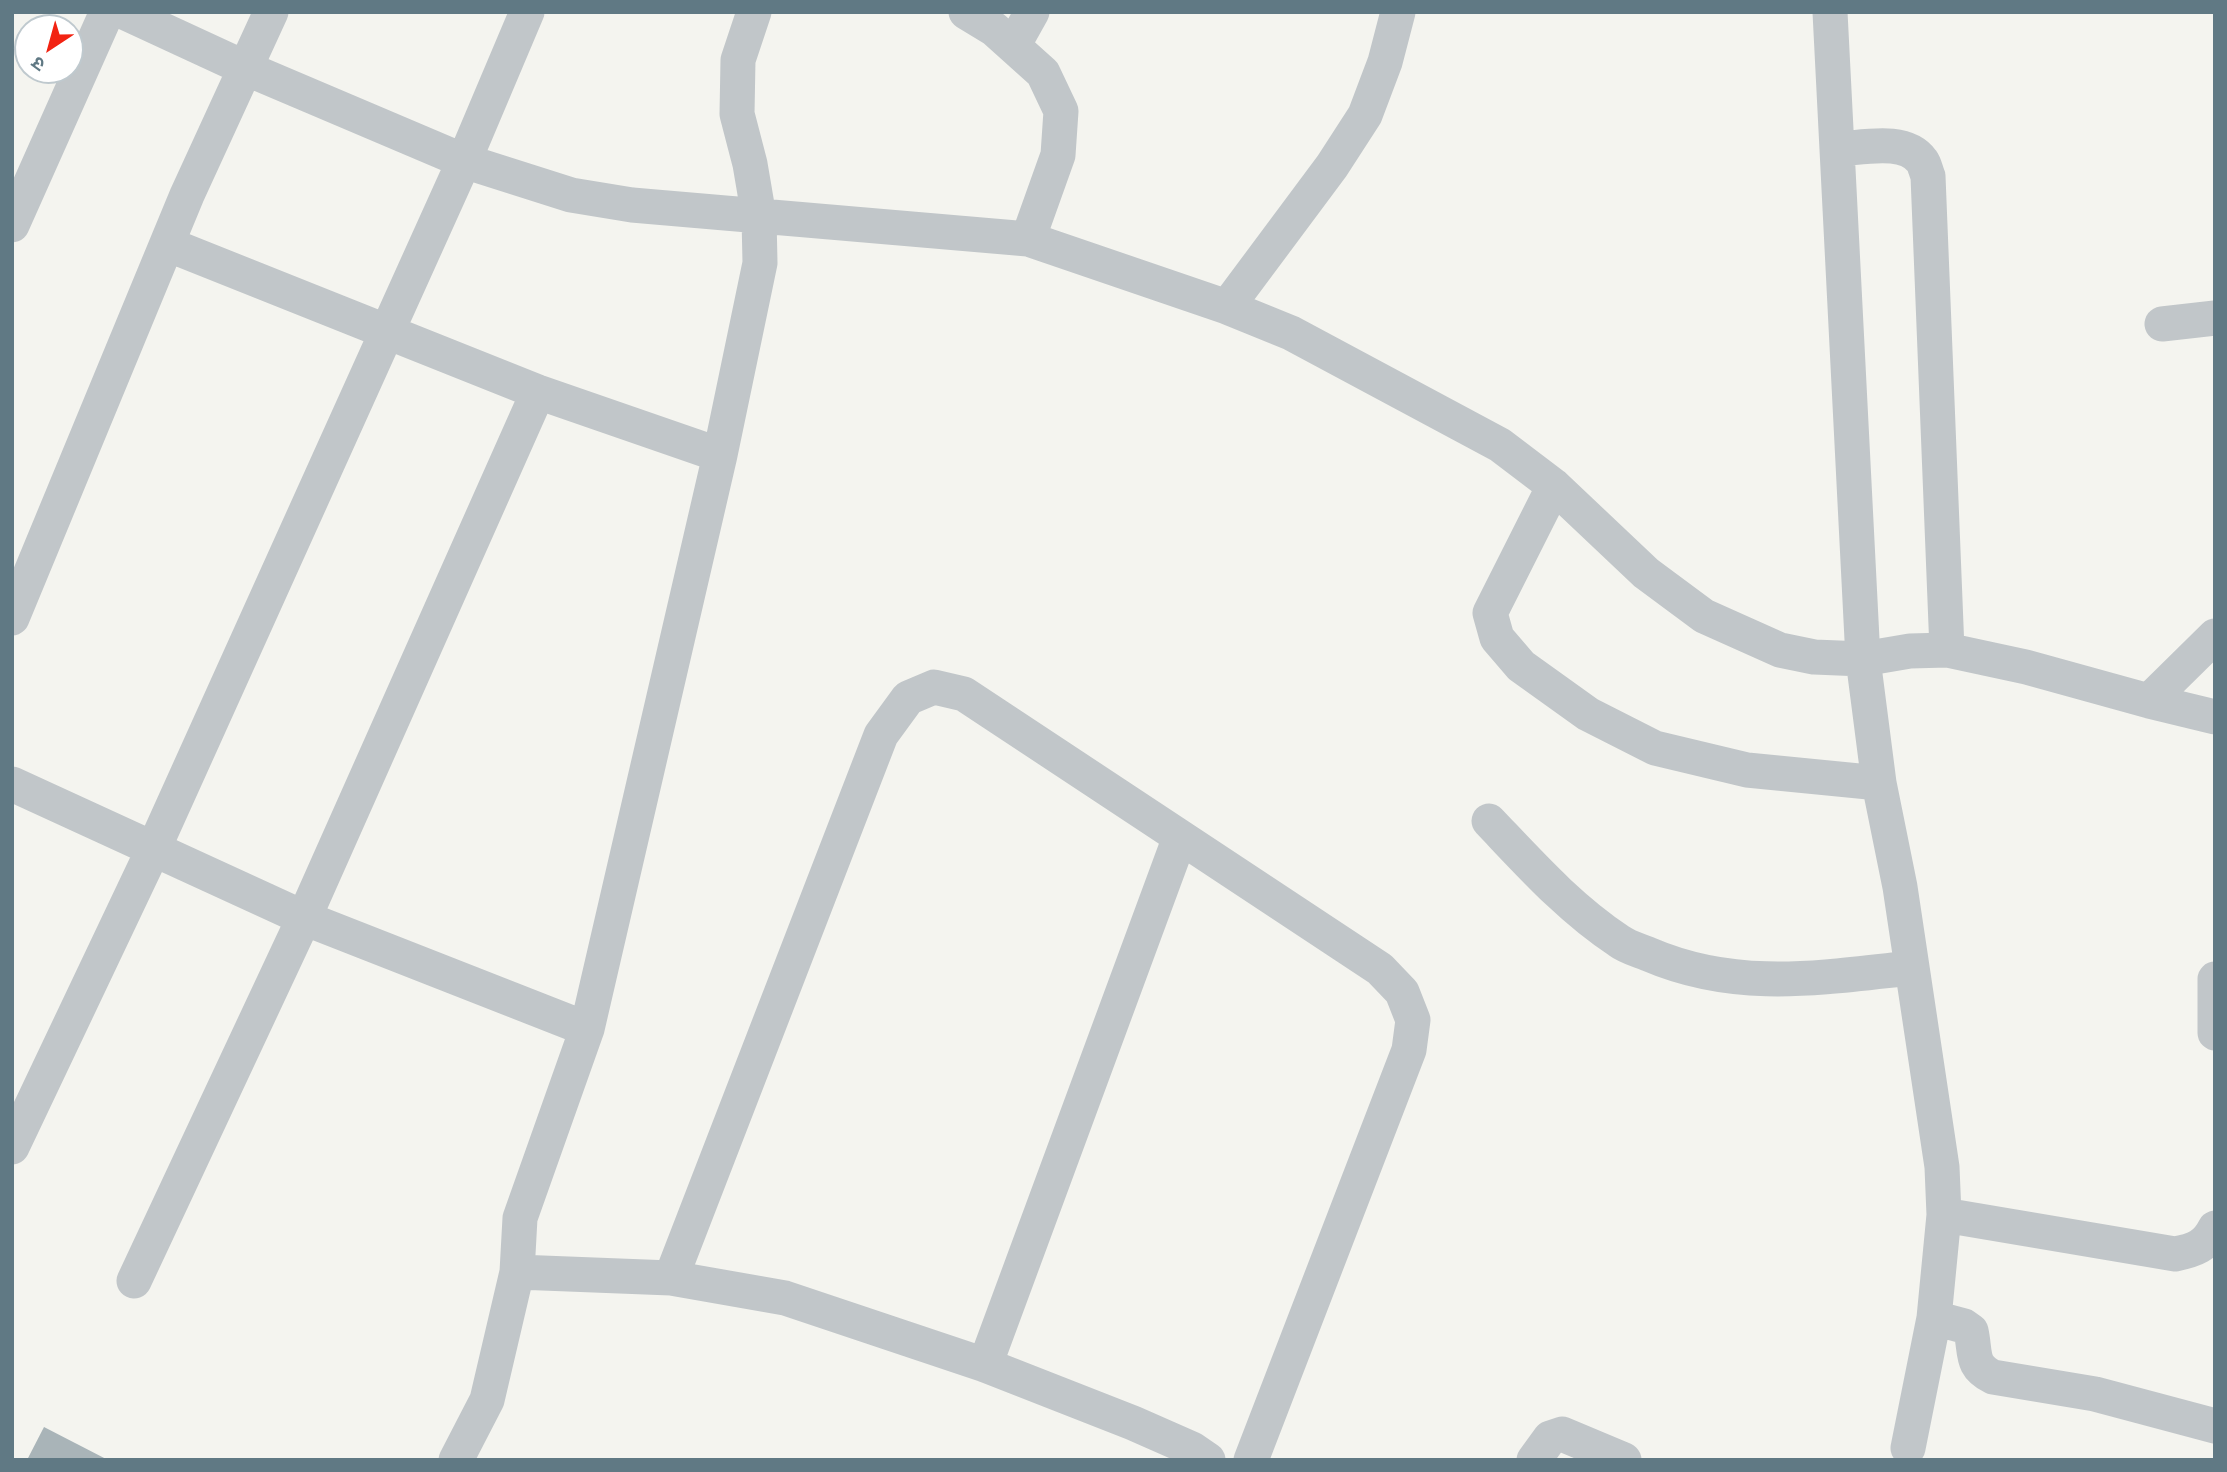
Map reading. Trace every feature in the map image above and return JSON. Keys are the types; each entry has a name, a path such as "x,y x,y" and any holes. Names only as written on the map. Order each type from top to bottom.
{"street":[{"path":"12,225 107,12"},
{"path":"124,12 245,68 464,161 571,195 632,205 1028,239 1227,307 1291,333 1500,445 1554,486 1646,573 1704,616 1780,650 1814,657 1863,659 1910,651 1947,650 2026,667 2215,717"},
{"path":"12,618 167,244 271,12"},
{"path":"12,1147 153,850 464,161 527,12"},
{"path":"456,1460 487,1400 517,1272 520,1218 587,1029 720,455 760,263 759,217 750,164 737,114 738,60 754,12"},
{"path":"966,12 995,29 1043,73 1061,111 1058,155 1028,239"},
{"path":"1013,46 1032,12"},
{"path":"1227,307 1332,166 1364,115 1385,62 1398,12"},
{"path":"1830,12 1863,659 1879,782 1900,887 1942,1167 1944,1215 1934,1318 1908,1448"},
{"path":"1837,149 1891,146 1909,150 1923,161 1928,176 1947,650"},
{"path":"167,244 538,392 720,455"},
{"path":"2162,324 2215,318"},
{"path":"134,1281 304,918 538,392"},
{"path":"1554,486 1490,613 1497,638 1521,666 1588,715 1655,748 1747,770 1879,782"},
{"path":"2149,701 2215,636"},
{"path":"671,1278 881,735 908,698 934,687 964,694 1380,969 1402,992 1413,1020 1409,1050 1251,1460"},
{"path":"12,784 304,918 587,1029"},
{"path":"1489,821 1556,892 1620,942 1678,967 1738,978 1805,980 1912,968"},
{"path":"985,1364 1180,836"},
{"path":"2215,979 2215,1033"},
{"path":"1944,1215 2175,1254 2196,1250 2209,1239 2215,1228"},
{"path":"517,1272 671,1278 785,1298 985,1364 1145,1428 1192,1449 1208,1460"},
{"path":"1934,1318 1964,1326 1971,1331 1975,1361 1981,1371 1993,1377 2095,1394 2215,1426"},
{"path":"1534,1460 1550,1438 1562,1434 1624,1460"}],"building":[{"path":"44,1427 108,1460 27,1460"}]}
